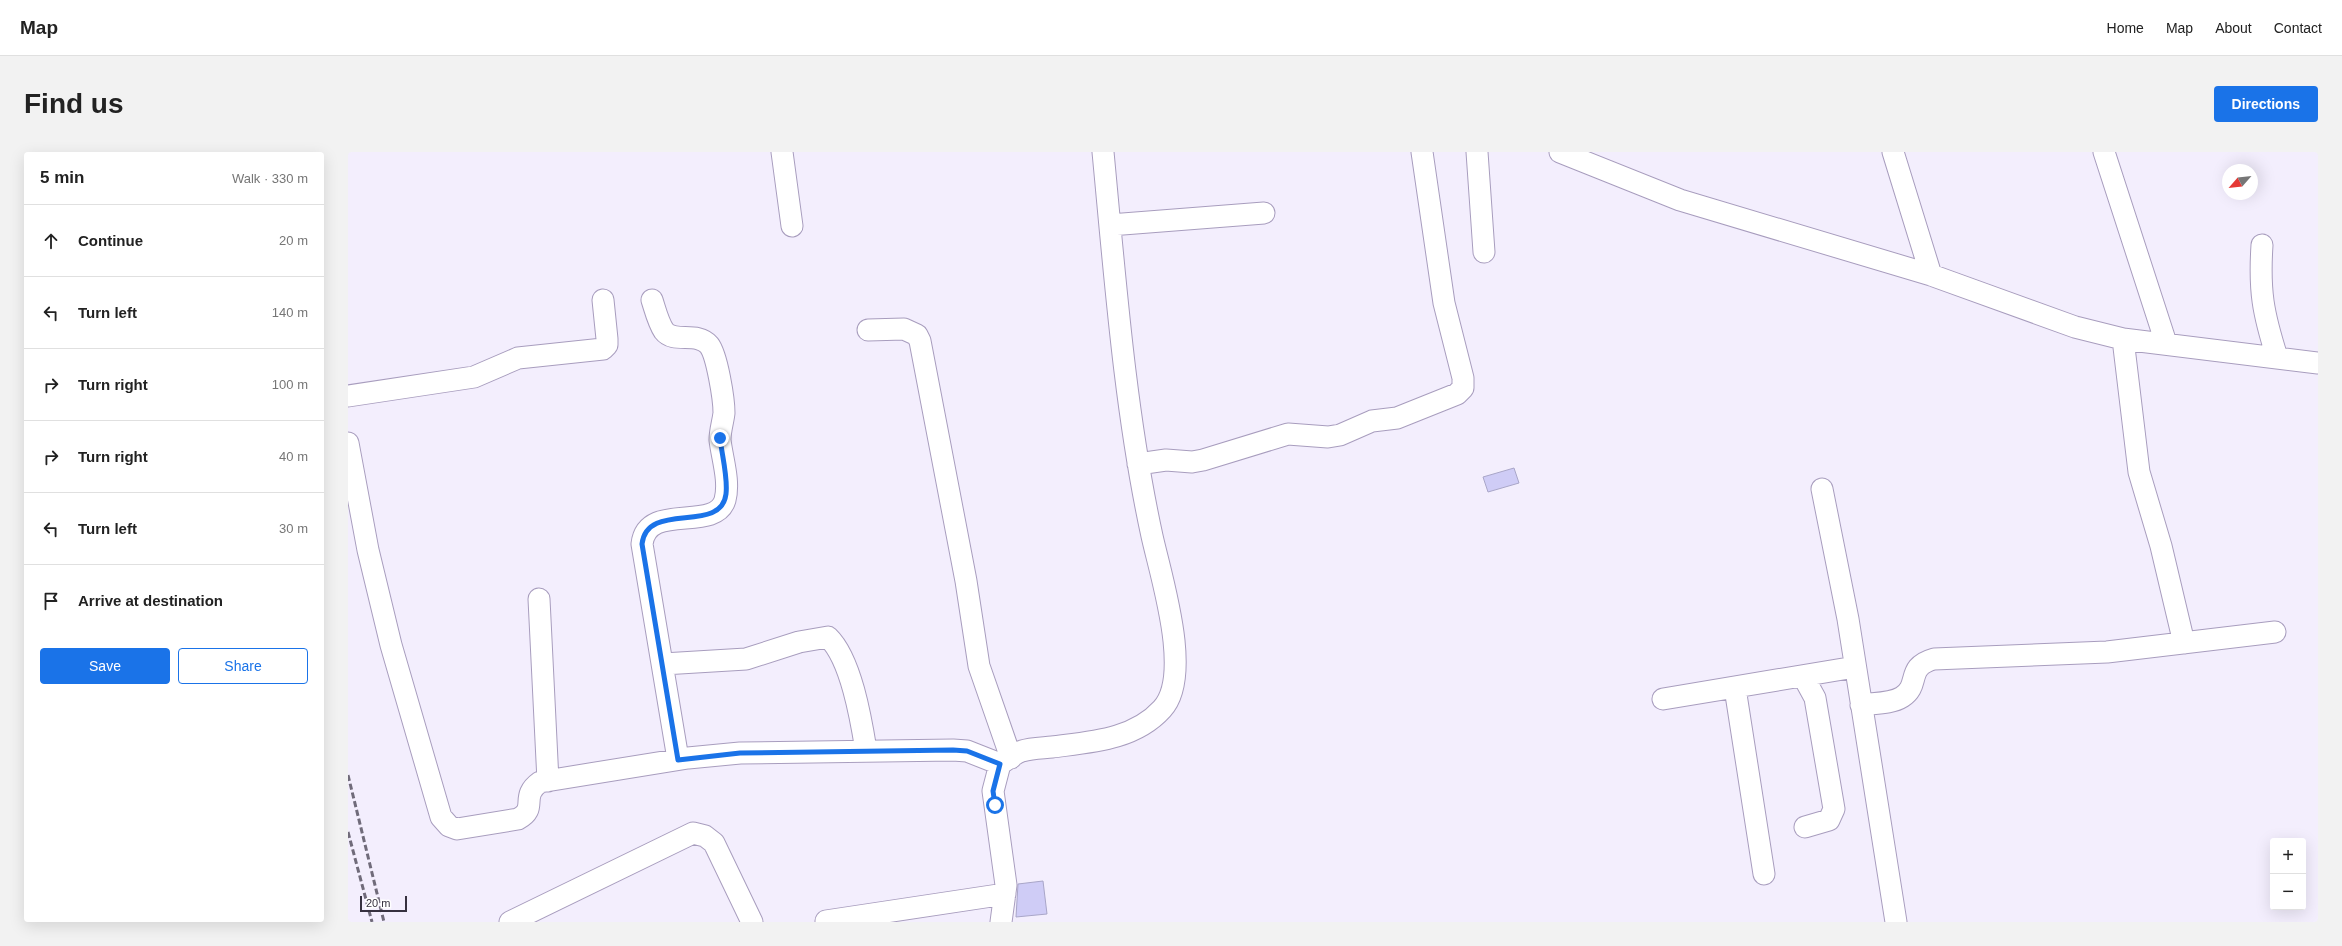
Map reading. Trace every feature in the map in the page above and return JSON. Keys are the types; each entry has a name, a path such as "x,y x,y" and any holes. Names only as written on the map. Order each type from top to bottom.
{"street":[{"path":"782,152 792,226"},
{"path":"1001,922 1005,894 1004,861 993,791 1005,761 1023,750 1098,742 1130,731 1148,722 1164,708 1174,685 1176,649 1138,464 1103,152"},
{"path":"1138,464 1166,460 1196,462 1288,434 1328,437 1340,435 1372,421 1404,415 1457,394 1463,388 1463,378 1444,303 1422,152"},
{"path":"1477,152 1484,252"},
{"path":"1560,152 1680,200 1931,275 2075,327 2123,339 2166,343 2318,363"},
{"path":"1893,152 1931,275"},
{"path":"2104,152 2166,343"},
{"path":"1110,225 1264,213"},
{"path":"2262,245 2260,290 2263,309 2277,357"},
{"path":"348,396 474,377 518,358 603,349 607,345 603,300"},
{"path":"652,300 664,332 671,335 694,337 709,345 713,356 724,412 720,438 726,494 724,503 716,511 704,515 663,521 652,525 643,536 642,544 678,760"},
{"path":"868,330 904,329 917,335 920,341 966,581 979,666 1005,761"},
{"path":"2123,339 2139,472 2161,546 2184,643"},
{"path":"348,444 368,550 391,645 441,817 449,826 457,829 518,819 526,815 530,806 528,796 532,788 540,782 678,760 740,753 866,750 953,750 967,751 1005,761"},
{"path":"1822,489 1855,667 1896,922"},
{"path":"539,599 548,781"},
{"path":"1861,705 1900,698 1912,686 1916,670 1923,662 1934,659 2107,652 2276,632"},
{"path":"663,664 746,659 799,642 828,637 841,652 857,697 866,750"},
{"path":"1663,699 1855,667"},
{"path":"1803,676 1815,698 1834,809 1829,820 1805,827"},
{"path":"1735,688 1764,874"},
{"path":"510,922 693,833 705,836 714,843 752,922"},
{"path":"826,921 1005,894"}],"building":[{"path":"1514,468 1519,483 1488,492 1483,477"},
{"path":"1043,881 1047,914 1016,917 1018,884"}],"railway":[{"path":"348,775 384,922"},
{"path":"348,832 372,922"}],"route":[{"path":"720,438 725,476 726,494 724,503 716,511 704,515 663,521 652,525 646,530 643,536 642,544 678,760 740,753 898,750 967,751 1000,764 993,791 995,805"}]}
